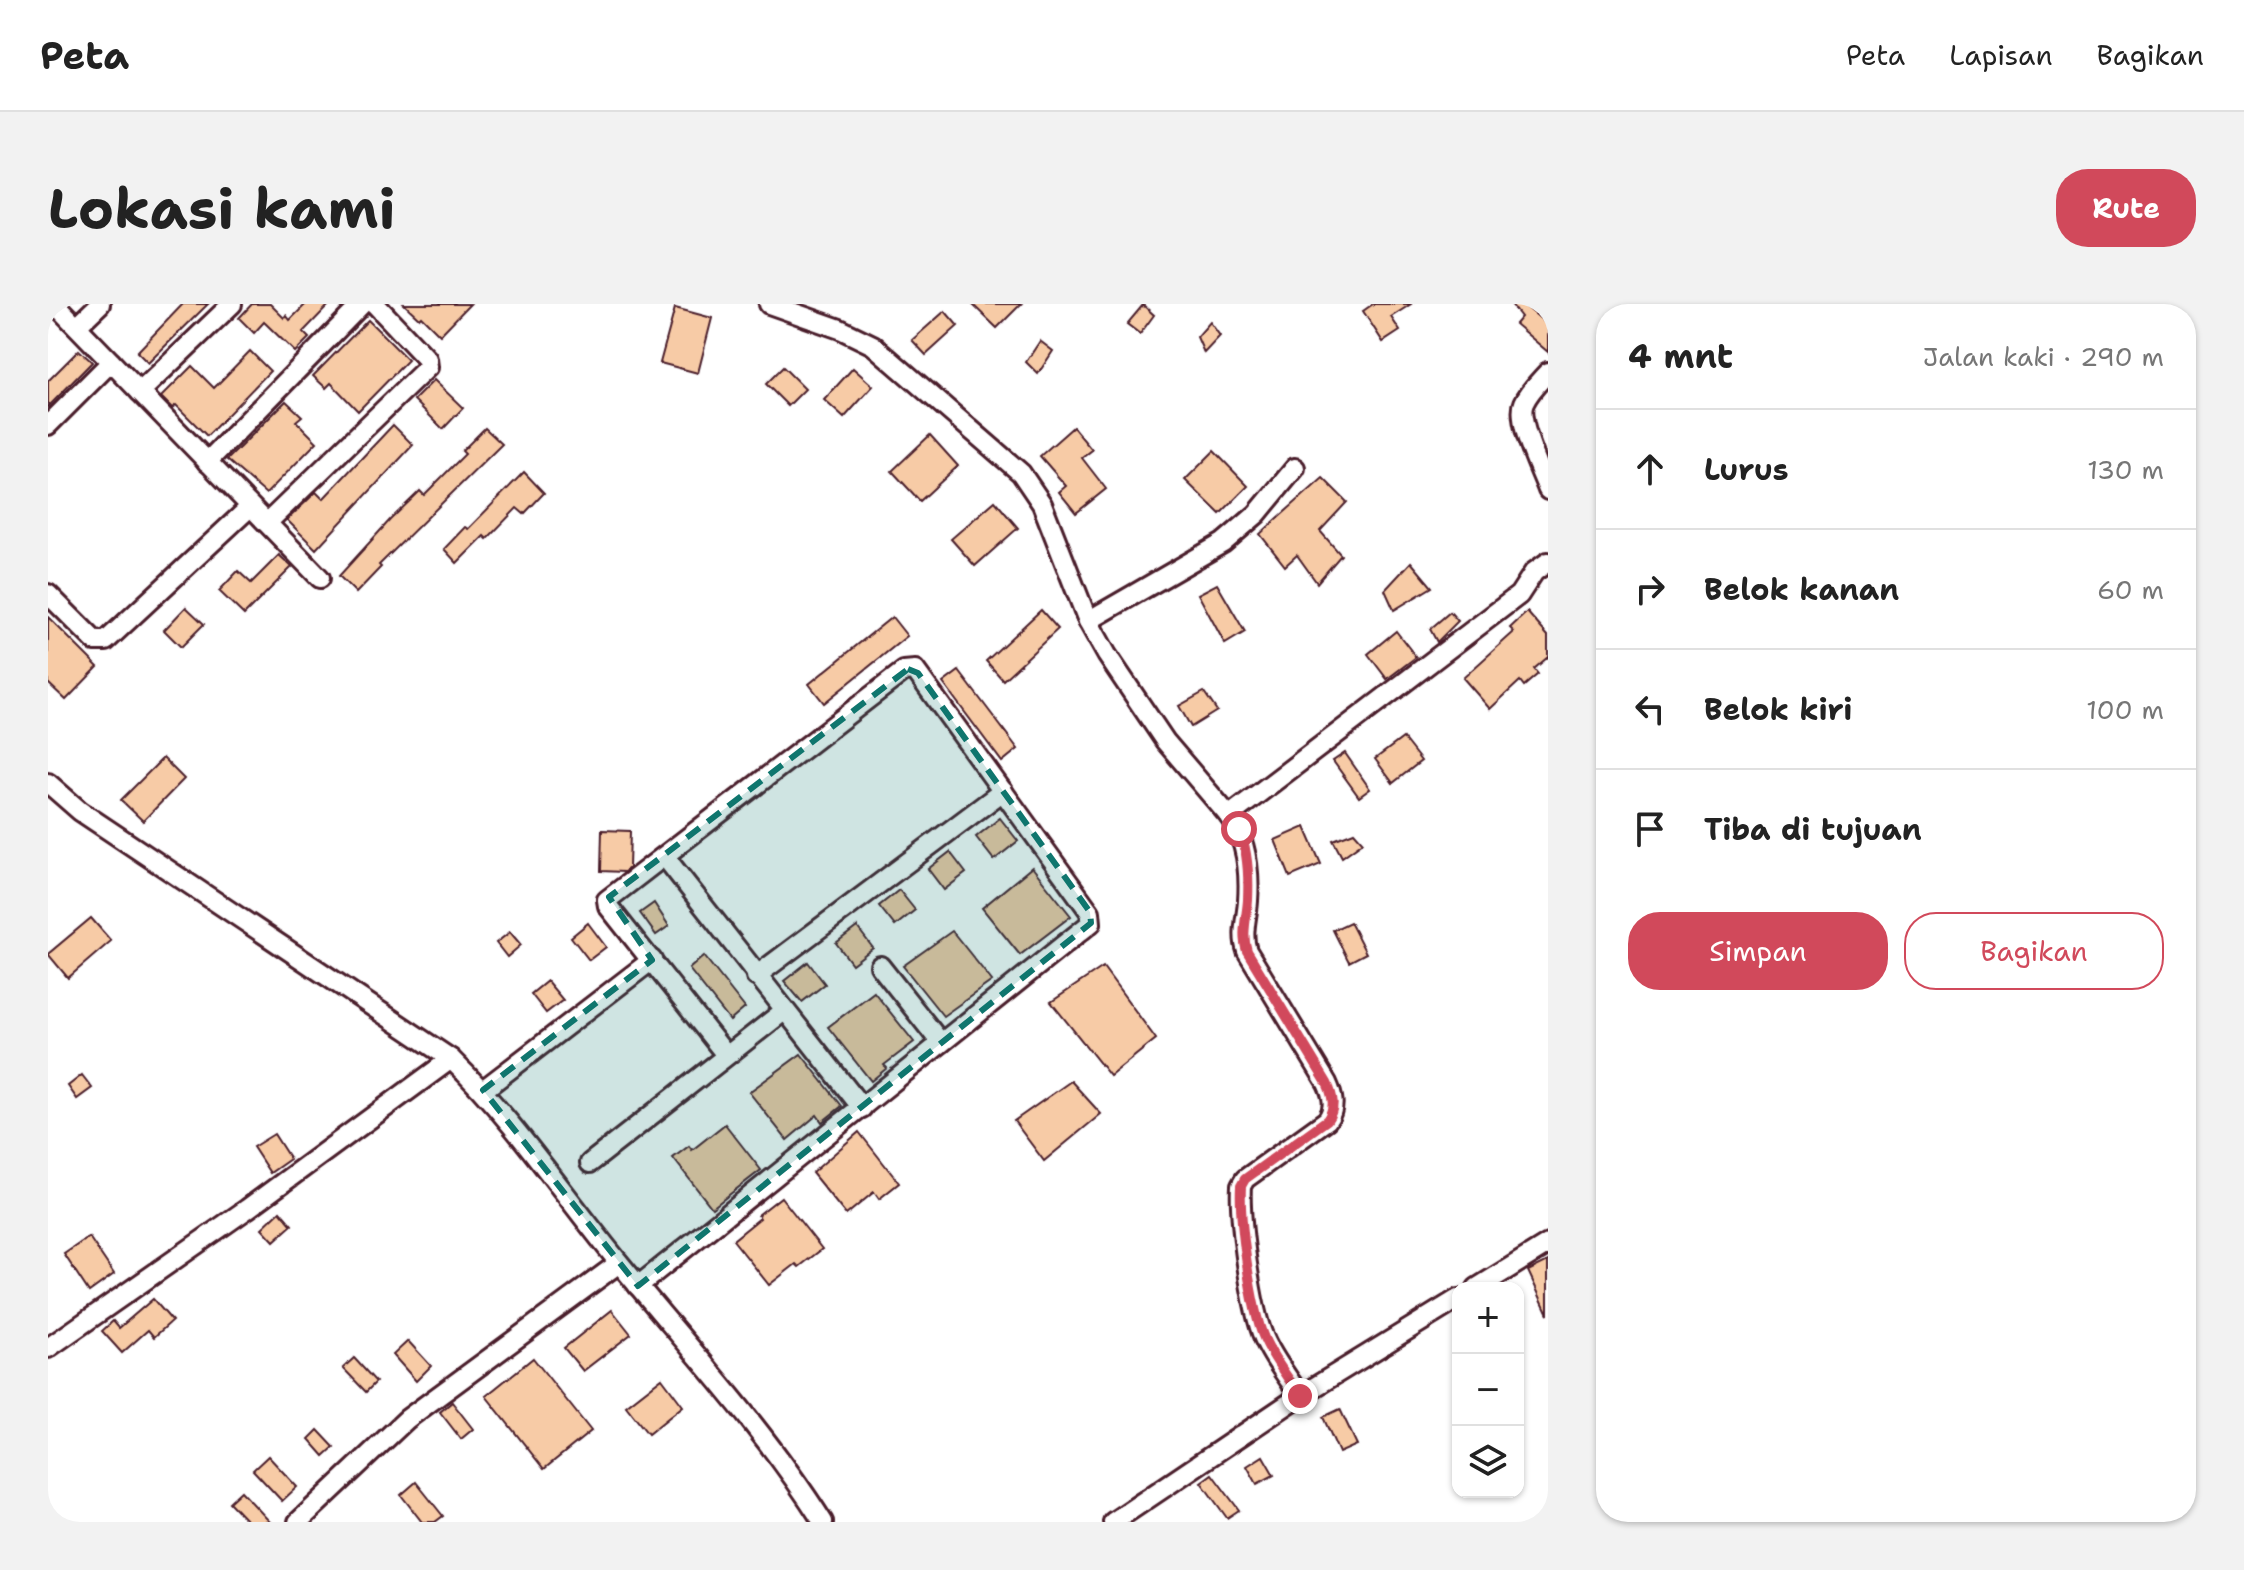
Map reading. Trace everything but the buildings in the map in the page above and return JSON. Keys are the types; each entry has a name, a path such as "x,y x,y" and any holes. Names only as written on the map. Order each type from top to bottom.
{"street":[{"path":"55,304 320,578"},
{"path":"77,326 100,304"},
{"path":"140,392 232,304"},
{"path":"207,462 362,304"},
{"path":"267,523 429,365 427,359 375,304"},
{"path":"769,304 840,329 873,345 1021,473 1042,504 1088,621 1107,655 1165,741 1239,829 1245,846 1248,899 1244,935 1247,951 1327,1083 1333,1101 1327,1120 1245,1179 1241,1186 1245,1238 1259,1324 1267,1344 1300,1396"},
{"path":"48,425 111,362"},
{"path":"1548,372 1524,402 1522,418 1548,490"},
{"path":"1088,621 1223,543 1257,514 1295,468"},
{"path":"48,594 95,641 106,641 250,507"},
{"path":"1229,816 1519,595 1534,572 1548,562"},
{"path":"638,1286 1092,921 1090,912 918,673 908,669 607,900 608,906 726,1055"},
{"path":"48,783 80,811 131,847 451,1059 483,1090 752,1425 823,1522"},
{"path":"756,976 1003,791"},
{"path":"665,857 862,1108"},
{"path":"483,1090 652,960"},
{"path":"880,966 941,1043"},
{"path":"590,1163 784,1011"},
{"path":"48,1348 247,1209 451,1059"},
{"path":"1487,1282 1548,1244"},
{"path":"298,1522 407,1419 619,1263"},
{"path":"1113,1522 1300,1396 1452,1303"}],"highlighted area":[{"path":"908,669 918,673 1090,912 1091,923 638,1286 483,1090 652,960 609,897"}],"route":[{"path":"1239,829 1246,857 1248,899 1244,942 1247,951 1327,1083 1333,1101 1333,1109 1327,1120 1245,1179 1241,1186 1245,1238 1259,1324 1263,1337 1300,1396"}]}
